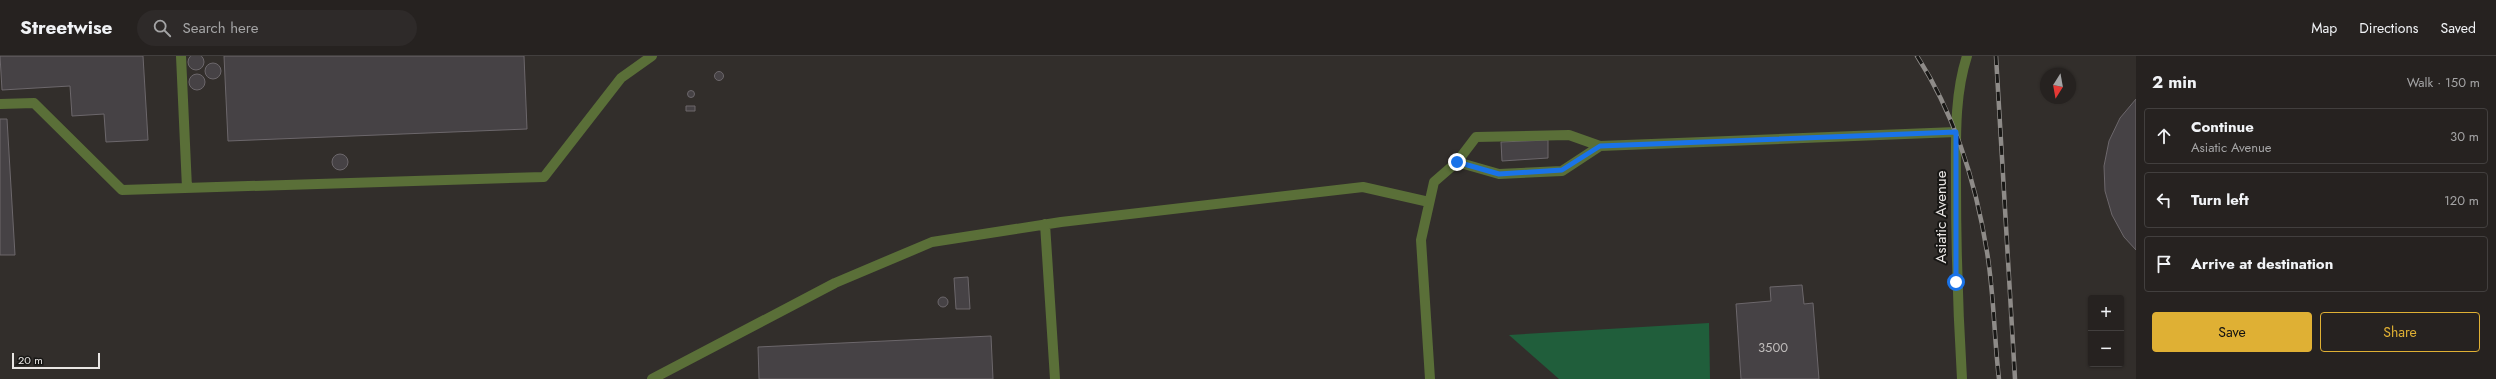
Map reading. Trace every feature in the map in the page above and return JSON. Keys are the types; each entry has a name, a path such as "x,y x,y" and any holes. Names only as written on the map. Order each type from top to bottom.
{"street":[{"path":"181,56 187,188"},
{"path":"0,104 34,103 122,190 544,177 621,78 652,56"},
{"name":"Asiatic Avenue","path":"1962,379 1956,282 1956,132 1961,76 1967,56"},
{"path":"1430,379 1421,240 1434,182 1457,162 1476,137 1569,135 1600,146 1956,132"},
{"path":"1457,162 1499,174 1562,170 1600,146"},
{"path":"652,379 835,283 932,242 1045,224 1363,187 1430,202"},
{"path":"1045,224 1055,379"}],"green space":[{"path":"1709,323 1710,379 1559,379 1509,335"}],"building":[{"path":"196,54 203,59 204,62 199,69 196,70 189,65 188,62 193,55"},
{"path":"0,56 143,56 148,140 106,142 104,114 72,116 70,86 2,90"},
{"path":"224,56 524,56 527,129 228,141"},
{"path":"213,63 219,65 221,71 219,77 213,79 207,77 205,71 207,65"},
{"path":"719,71 724,76 719,81 714,76"},
{"path":"194,74 200,74 205,79 203,88 200,90 194,90 189,85 189,79"},
{"path":"691,90 694,91 694,97 691,98 688,97 687,94 688,91"},
{"path":"2136,99 2136,250 2124,237 2112,215 2105,191 2104,166 2109,141 2120,118"},
{"path":"686,106 695,106 695,111 686,111"},
{"path":"0,119 7,119 15,255 0,255"},
{"path":"1548,140 1548,158 1502,161 1501,142"},
{"path":"337,154 343,154 348,159 346,168 343,170 337,170 332,165 332,159"},
{"path":"968,277 970,309 956,309 954,278"},
{"path":"1802,285 1804,304 1813,303 1819,379 1741,379 1736,304 1771,301 1770,287"},
{"path":"941,297 945,297 947,298 947,306 941,307 938,304 938,300"},
{"path":"991,336 993,379 759,379 758,347"}],"railway":[{"path":"1917,56 1953,126 1962,150 1977,201 1987,252 1993,300 1999,379"},
{"path":"1996,56 2015,379"}],"route":[{"path":"1457,162 1499,174 1562,170 1600,146 1956,132 1956,282"}]}
